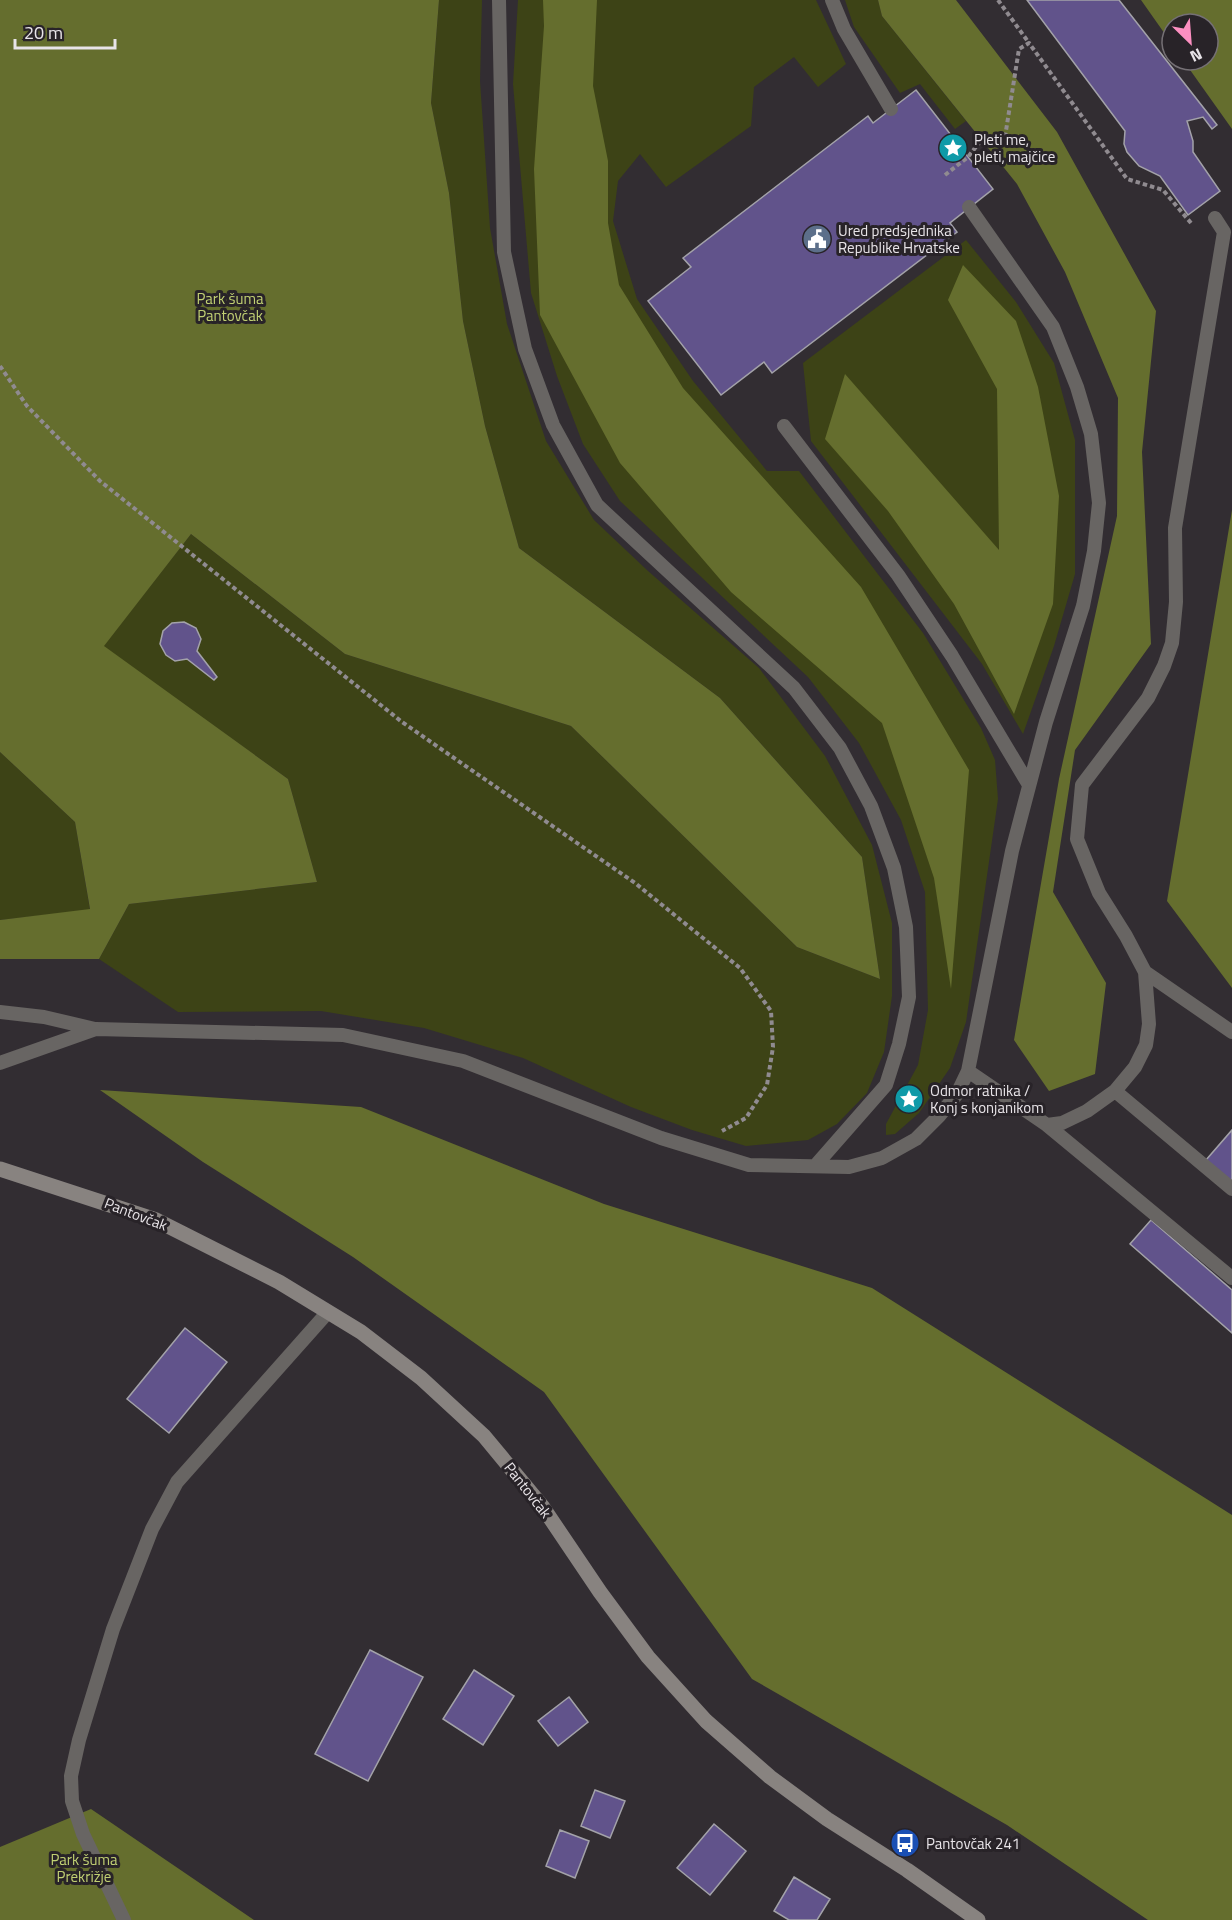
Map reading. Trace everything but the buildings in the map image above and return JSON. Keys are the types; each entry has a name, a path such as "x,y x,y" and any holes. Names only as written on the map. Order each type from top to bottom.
{"main road":[{"name":"Pantovčak","path":"0,1169 156,1220 279,1281 361,1332 421,1378 484,1436 542,1506 600,1592 648,1657 706,1721 799,1798 978,1920"}],"lane":[{"path":"499,0 504,252 525,349 553,425 597,505 794,688 833,739 871,806 894,868 906,927 909,997 899,1044 886,1086 815,1166"},
{"path":"832,0 844,29 891,109"},
{"path":"0,1012 44,1017 96,1029 343,1035 464,1061 661,1138 749,1165 849,1167 882,1158 916,1139 957,1094 968,1071 989,954 1029,785 1046,722 1083,606 1094,551 1099,503 1091,434 1077,387 1053,327 969,207"},
{"path":"1047,1125 1062,1123 1087,1111 1115,1091 1135,1067 1146,1044 1149,1023 1145,972 1099,892 1077,839 1082,785 1148,698 1164,666 1172,643 1176,602 1175,528 1224,232 1215,218"},
{"path":"784,426 898,575 952,656 1029,785"},
{"path":"1145,972 1232,1032"},
{"path":"0,1062 96,1029"},
{"path":"968,1071 1047,1125 1232,1278"},
{"path":"1115,1091 1232,1189"},
{"path":"124,1920 83,1834 72,1801 71,1776 79,1740 113,1629 152,1529 177,1482 328,1312"}],"path":[{"path":"998,0 1127,179 1163,190 1190,224 1215,218"},
{"path":"945,175 968,157 982,139 1005,137 1019,49 1029,43"},
{"path":"0,366 27,406 100,482 402,722 635,883 740,968 771,1011 773,1047 767,1085 746,1118 693,1148"}],"green space":[{"name":"Park šuma Pantovčak","path":"0,0 439,0 431,103 449,193 463,321 485,426 519,548 720,698 862,857 880,979 797,947 571,726 345,654 191,534 104,646 288,779 317,882 129,904 99,959 0,959 0,920 90,909 75,822 0,752"},
{"path":"439,0 482,0 480,81 490,228 507,324 546,441 594,520 648,571 759,668 825,756 872,845 892,923 892,996 884,1052 867,1093 837,1124 808,1140 746,1146 692,1130 631,1107 523,1058 424,1028 321,1011 178,1012 99,959 129,904 317,882 288,779 103,646 191,534 345,654 571,726 797,947 880,979 862,857 720,698 519,548 485,426 463,321 449,193 431,103"},
{"path":"518,0 816,0 846,64 818,87 794,57 754,87 751,126 666,187 640,154 618,181 613,221 637,299 693,381 767,471 799,471 923,633 981,728 995,760 998,799 966,1022 950,1068 919,1113 895,1134 886,1135 886,1124 918,1065 928,1010 925,892 901,820 859,743 808,677 620,501 583,444 557,376 531,293 513,84"},
{"path":"543,0 597,0 593,86 608,161 608,223 619,285 683,388 861,587 969,770 951,989 934,878 882,723 731,592 620,463 540,315 534,169 544,26"},
{"path":"845,0 878,0 882,16 966,121 955,129 920,84 900,93 854,27"},
{"path":"878,0 956,0 1057,132 1156,311 1142,452 1151,644 1075,750 1053,892 1106,983 1095,1074 1049,1091 1014,1040 1059,779 1117,516 1118,398 1065,272 1017,184 882,16"},
{"path":"1141,0 1232,0 1232,129 1192,72 1220,72 1220,12 1160,12 1160,27"},
{"path":"966,240 1016,302 1054,363 1075,440 1075,574 1054,646 1023,734 982,664 811,441 803,363"},
{"path":"963,265 1016,321 1038,387 1059,496 1053,604 1014,714 954,604 888,511 825,439 845,374 999,550 997,389 948,300"},
{"path":"1232,510 1232,988 1167,901"},
{"path":"0,752 75,822 90,910 0,920"},
{"path":"100,1090 361,1107 604,1204 872,1288 1232,1515 1232,1920 1148,1920 1007,1825 752,1679 544,1392 353,1257 203,1162"},
{"name":"Park šuma Prekrižje","path":"91,1809 254,1920 0,1920 0,1847"}],"place":[{"name":"Pleti me, pleti, majčice","path":"953,148"},
{"name":"Ured predsjednika Republike Hrvatske","path":"817,239"},
{"name":"Odmor ratnika / Konj s konjanikom","path":"909,1099"},
{"name":"Pantovčak 241","path":"905,1843"}]}
